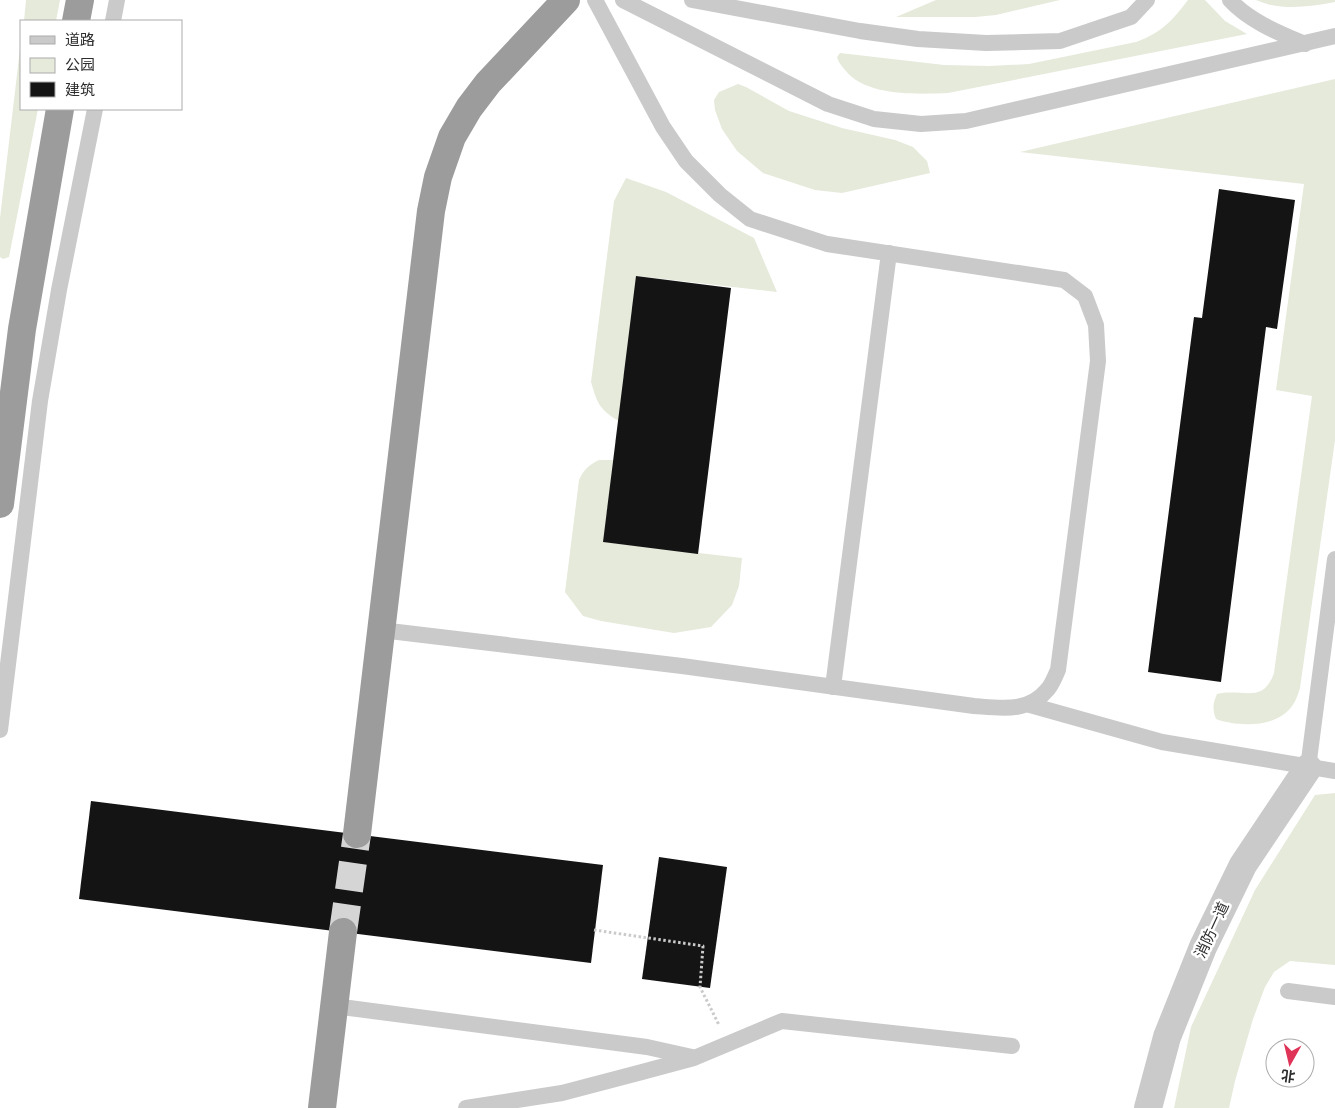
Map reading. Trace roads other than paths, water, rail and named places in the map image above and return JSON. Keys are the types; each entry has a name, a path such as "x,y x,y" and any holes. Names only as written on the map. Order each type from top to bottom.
{"highway":[{"path":"76,20 80,0"},
{"path":"357,834 431,211 438,177 452,137 468,108 488,83 566,0"},
{"path":"0,504 22,329 60,110"},
{"path":"322,1108 343,932"}],"street":[{"name":"消防一道","path":"1148,1108 1167,1037 1203,947 1243,865 1308,768"}],"lane":[{"path":"113,20 117,0"},
{"path":"595,0 663,127 686,161 720,195 750,219 827,244 1064,280 1084,296 1096,325 1098,361 1058,670 1048,690 1030,705"},
{"path":"623,0 828,104 874,119 921,124 966,121 1335,36"},
{"path":"692,0 860,31 918,39 986,43 1060,41 1132,16 1147,0"},
{"path":"1230,0 1237,8 1276,31 1305,44"},
{"path":"0,730 40,401 59,290 95,110"},
{"path":"833,687 889,253"},
{"path":"1308,768 1335,558"},
{"path":"381,630 672,665 974,706 1005,708 1030,705 1162,742 1308,768 1335,771"},
{"path":"1288,991 1335,997"},
{"path":"334,1006 647,1047 694,1058"},
{"path":"466,1108 562,1093 694,1058 782,1021 1012,1046"}],"tunnel":[{"path":"343,932 357,834"}]}
